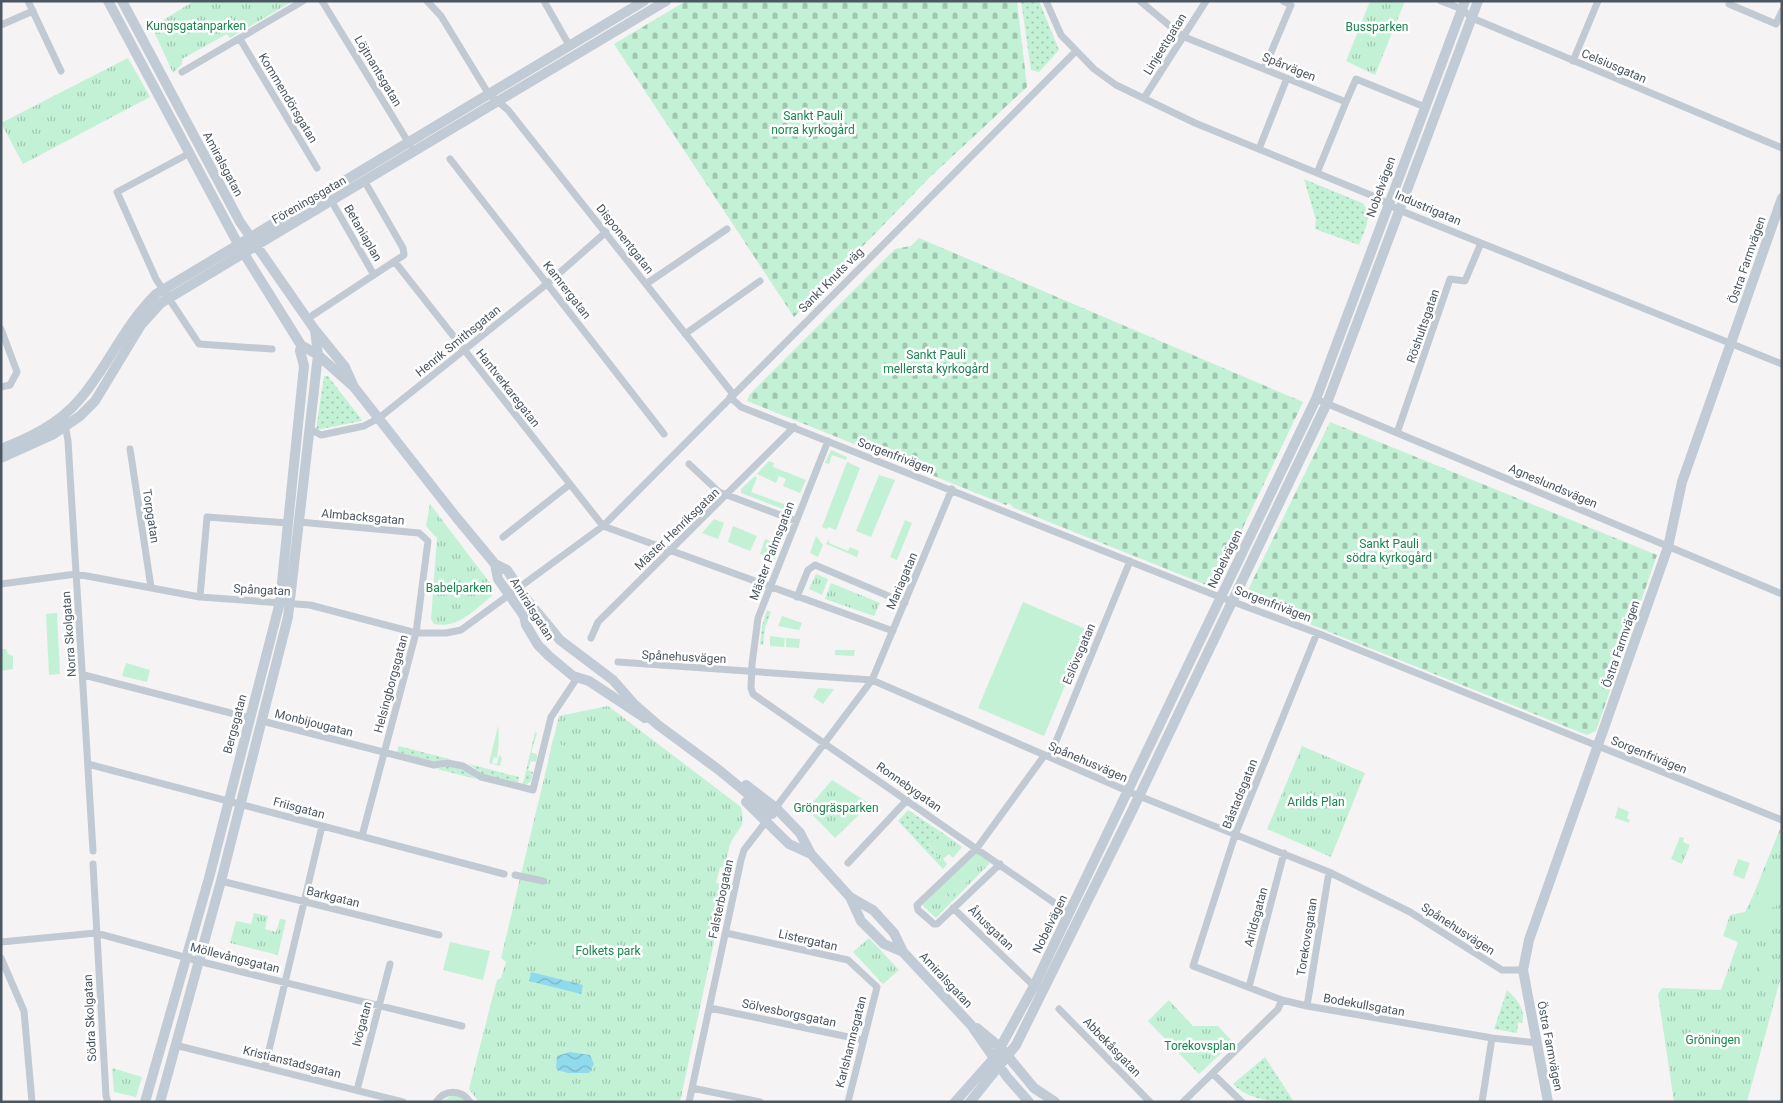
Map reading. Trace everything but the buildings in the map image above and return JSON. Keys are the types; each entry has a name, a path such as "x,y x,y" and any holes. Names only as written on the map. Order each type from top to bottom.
{"main road":[{"name":"Amiralsgatan","path":"108,1 238,244 301,345 318,355 354,387 495,564 507,570 560,640 614,680 634,704 658,725 719,770 748,786 771,814 789,844 811,854"},
{"name":"Amiralsgatan","path":"122,1 253,241 315,330 345,367 354,387"},
{"name":"Föreningsgatan","path":"1,458 66,427 95,401 141,325 166,293 244,254 253,241 408,142 644,1"},
{"name":"Föreningsgatan","path":"1,449 37,432 62,416 80,400 132,319 166,293 238,244 253,241 332,202 498,100 666,1"},
{"name":"Nobelvägen","path":"970,1102 1009,1057 1139,796 1327,403 1478,1"},
{"name":"Nobelvägen","path":"955,1102 995,1057 1034,986 1316,399 1463,5"},
{"name":"Östra Farmvägen","path":"1548,1102 1523,970 1529,940 1668,547 1682,482 1782,198"},
{"name":"Amiralsgatan","path":"315,330 318,355"},
{"name":"Bergsgatan","path":"145,1102 187,958 250,718 285,602 288,523 304,366 300,351 301,345"},
{"name":"Bergsgatan","path":"160,1102 221,881 239,804 262,721 299,522 318,355"},
{"name":"Amiralsgatan","path":"495,564 498,580 524,616 526,625 538,645 562,668 577,678 589,681 631,711 658,725"},
{"name":"Amiralsgatan","path":"719,770 742,799 771,814 800,833 811,854 850,897 872,910 894,933 903,952 971,1025 1030,1102"},
{"name":"Amiralsgatan","path":"850,897 861,921 884,944 903,952"},
{"name":"Amiralsgatan","path":"971,1025 1001,1048 1034,1088 1056,1102"}],"street":[{"path":"28,1 61,71"},
{"path":"182,72 303,1"},
{"name":"Löjtnantsgatan","path":"322,1 414,152"},
{"path":"427,1 441,16 488,93"},
{"path":"544,1 569,45"},
{"name":"Industrigatan","path":"1046,1 1061,35 1094,70 1116,84 1194,123 1317,173 1399,210 1782,364"},
{"name":"Spårvägen","path":"1140,1 1182,36 1346,102"},
{"name":"Linjeettgatan","path":"1144,98 1206,1"},
{"path":"1264,69 1291,5 1283,1"},
{"name":"Celsiusgatan","path":"1441,1 1463,5 1472,18 1782,148"},
{"path":"1573,61 1598,1"},
{"path":"1730,1 1729,4 1776,24 1782,11"},
{"path":"1,25 33,11"},
{"name":"Kommendörsgatan","path":"240,39 317,168"},
{"name":"Sankt Knuts väg","path":"519,588 603,526 1076,51"},
{"path":"1259,149 1287,78"},
{"path":"1317,173 1356,79 1425,107"},
{"name":"Disponentgatan","path":"488,93 498,100 606,232 732,395"},
{"name":"Amiralsgatan","path":"166,293 117,192 190,153"},
{"name":"Kamrergatan","path":"450,159 664,434"},
{"name":"Betaniaplan","path":"332,202 374,275 404,256 403,248 365,182"},
{"path":"646,284 727,229"},
{"name":"Henrik Smithsgatan","path":"310,429 321,435 364,426 379,418 548,283 606,232"},
{"name":"Röshultsgatan","path":"1397,433 1450,279 1465,281 1481,243"},
{"name":"Hantverkaregatan","path":"394,262 603,526"},
{"path":"307,319 374,275"},
{"path":"685,334 760,281"},
{"path":"166,293 198,344 272,349"},
{"path":"1,329 17,372 10,385 1,386"},
{"name":"Sorgenfrivägen","path":"732,395 741,407 1316,633 1782,820"},
{"name":"Agneslundsvägen","path":"1316,399 1782,594"},
{"name":"Norra Skolgatan","path":"62,416 66,427 84,675 93,851"},
{"name":"Mäster Henriksgatan","path":"591,638 598,622 728,494 786,440 794,427"},
{"name":"Mäster Palmsgatan","path":"752,672 757,625 828,441"},
{"name":"Torpgatan","path":"130,449 151,587"},
{"path":"689,464 719,492 796,521"},
{"path":"504,537 569,485"},
{"name":"Mariagatan","path":"872,680 952,490"},
{"path":"200,597 207,517 288,523"},
{"name":"Almbacksgatan","path":"299,522 419,533 424,536"},
{"path":"603,526 893,631"},
{"name":"Helsingborgsgatan","path":"362,836 416,633 428,541 424,536"},
{"name":"Eslövsgatan","path":"953,908 937,924 934,924 918,910 917,905 977,848 1047,756 1130,561"},
{"path":"797,597 808,570 815,565 906,603"},
{"name":"Spångatan","path":"1,584 76,574 200,597 310,605 416,633 446,634 461,630 519,588"},
{"name":"Båstadsgatan","path":"1193,966 1235,835 1316,633"},
{"name":"Spånehusvägen","path":"618,662 872,680 1139,796 1329,872 1410,912 1502,970 1523,970"},
{"name":"Ronnebygatan","path":"752,672 751,688 753,694 825,742 1069,913"},
{"path":"84,675 250,718"},
{"name":"Monbijougatan","path":"262,721 434,765 448,763 463,766 481,777 533,790 551,717 577,678"},
{"name":"Falsterbogatan","path":"689,1102 744,850 872,680"},
{"name":"Friisgatan","path":"88,764 504,874"},
{"path":"848,863 907,800"},
{"path":"265,1067 322,826"},
{"name":"Arildsgatan","path":"1249,987 1284,853"},
{"path":"93,864 96,933"},
{"path":"953,908 1000,864"},
{"name":"Torekovsgatan","path":"1307,1006 1329,872"},
{"path":"515,875 543,881"},
{"name":"Barkgatan","path":"221,881 439,935"},
{"name":"Åhusgatan","path":"953,908 1034,986"},
{"name":"Möllevångsgatan","path":"1,942 96,933 198,961 462,1026"},
{"name":"Södra Skolgatan","path":"96,933 106,1096 108,1102"},
{"name":"Listergatan","path":"726,933 848,960 877,987"},
{"path":"1,958 24,1011 32,1102"},
{"name":"Ivögatan","path":"356,1090 390,964"},
{"name":"Bodekullsgatan","path":"1193,966 1282,1000 1307,1006 1492,1038 1537,1043"},
{"name":"Karlshamnsgatan","path":"848,1102 877,987"},
{"path":"1183,1102 1278,1009 1282,1000"},
{"name":"Sölvesborgsgatan","path":"710,1008 863,1040"},
{"name":"Abbekåsgatan","path":"1059,1009 1150,1102"},
{"path":"1482,1102 1492,1038"},
{"name":"Kristianstadsgatan","path":"175,1045 403,1102"},
{"path":"1212,1074 1242,1102"},
{"path":"692,1088 760,1102"},
{"path":"436,1102 443,1094 452,1092 461,1094 470,1102"}],"green space":[{"name":"Kungsgatanparken","path":"194,1 293,1 230,38 227,34 182,59 182,64 173,73 152,27"},
{"name":"Sankt Pauli norra kyrkogård","path":"686,1 1017,1 1027,87 929,178 794,317 614,44"},
{"path":"1021,1 1039,1 1059,50 1039,72 1031,70"},
{"name":"Bussparken","path":"1370,1 1405,1 1375,75 1346,61"},
{"path":"128,58 150,97 23,164 1,123"},
{"path":"1304,179 1362,203 1366,207 1368,218 1359,245 1315,229 1316,220"},
{"name":"Sankt Pauli mellersta kyrkogård","path":"919,238 1303,402 1216,584 1209,586 1014,508 1009,503 1006,505 747,401 750,394 895,249 911,246"},
{"path":"324,376 328,376 361,421 316,430"},
{"name":"Sankt Pauli södra kyrkogård","path":"1330,422 1657,555 1596,731 1587,735 1247,599 1246,594"},
{"path":"831,450 847,457 846,460 832,455 829,464 825,463"},
{"path":"769,461 774,463 773,467 806,480 800,493 783,486 786,479 779,476 776,483 757,474"},
{"path":"847,462 860,468 836,530 828,527 827,529 822,527"},
{"path":"879,475 895,480 871,537 856,531"},
{"path":"755,476 757,478 751,492 794,508 793,511 791,512 741,493 741,489"},
{"name":"Babelparken","path":"430,504 493,587 492,596 465,617 451,624 434,624 431,619 437,538 426,526"},
{"path":"714,519 724,523 718,539 702,533"},
{"path":"905,520 912,523 897,560 890,557"},
{"path":"733,526 757,536 750,551 728,542"},
{"path":"816,536 823,545 818,557 810,553"},
{"path":"765,539 780,545 775,559 760,554"},
{"path":"829,539 829,543 848,551 850,547 859,551 857,557 826,544"},
{"path":"816,574 828,579 822,595 809,589"},
{"path":"831,583 880,603 874,616 825,599"},
{"path":"1023,602 1088,630 1044,736 978,708"},
{"path":"767,610 771,612 765,628 763,645 760,645 762,626"},
{"path":"57,613 60,674 49,675 46,614"},
{"path":"782,616 802,623 799,630 778,626"},
{"path":"770,636 785,638 784,647 770,646"},
{"path":"786,638 800,639 799,648 786,647"},
{"path":"1,649 6,649 8,654 13,656 13,669 1,671"},
{"path":"835,650 855,650 854,656 835,655"},
{"path":"126,663 150,670 147,682 122,676"},
{"path":"818,688 834,689 823,704 813,697"},
{"name":"Folkets park","path":"608,706 741,807 742,823 731,843 724,868 720,867 716,883 726,885 680,1102 479,1102 469,1089 497,980 501,978 506,962 501,958 559,716"},
{"path":"498,726 498,754 497,758 494,757 492,763 497,764 499,755 502,758 500,766 489,763"},
{"path":"535,732 537,733 531,753 537,754 536,762 531,761 528,770 533,772 531,781 526,785 523,784"},
{"path":"553,739 559,740 561,745 567,746 573,751 567,758 566,766 548,762"},
{"path":"399,746 449,759 437,762 397,752"},
{"name":"Arilds Plan","path":"1302,746 1365,773 1331,857 1267,829"},
{"path":"469,764 519,777 518,783 482,774"},
{"path":"449,766 467,771 476,779 437,769"},
{"name":"Gröngräsparken","path":"832,780 870,804 835,838 807,809"},
{"path":"1618,807 1629,812 1627,818 1630,820 1629,823 1615,818"},
{"path":"908,810 947,836 928,844 945,867 943,869 898,821"},
{"name":"Gröningen","path":"1780,829 1782,830 1782,973 1747,1102 1674,1102 1658,994 1662,988 1721,990 1738,942 1723,936 1730,915 1745,912"},
{"path":"947,836 962,847 953,858 949,854 943,859 947,864 945,867 928,844"},
{"path":"1680,837 1684,838 1683,842 1690,845 1682,864 1671,859"},
{"path":"975,849 990,863 936,918 921,904"},
{"path":"1738,859 1750,863 1744,879 1733,875"},
{"path":"1775,862 1782,866 1782,895 1775,908 1756,898"},
{"path":"965,869 973,876 951,897 944,889"},
{"path":"254,913 268,916 265,929 276,932 280,919 286,920 278,955 230,943 236,921 251,924"},
{"path":"1761,915 1767,918 1770,924 1767,930 1761,933 1755,930 1752,924 1755,918"},
{"path":"869,938 899,970 883,984 853,952"},
{"path":"450,942 490,951 483,980 443,970"},
{"path":"531,944 554,949 551,962 528,956"},
{"path":"1761,964 1781,969 1778,979 1759,974"},
{"path":"1507,990 1522,1009 1522,1023 1518,1022 1517,1033 1494,1029"},
{"name":"Torekovsplan","path":"1169,1000 1193,1026 1218,1026 1233,1042 1199,1074 1148,1021"},
{"path":"1265,1057 1294,1102 1269,1101 1254,1097 1246,1094 1233,1084"},
{"path":"112,1068 142,1077 136,1097 114,1092"},
{"path":"453,1095 458,1095 467,1102 441,1102"}],"water":[{"path":"531,972 583,985 581,994 529,981"},
{"path":"570,1052 590,1055 594,1064 589,1073 568,1073 556,1069 557,1056"}]}
